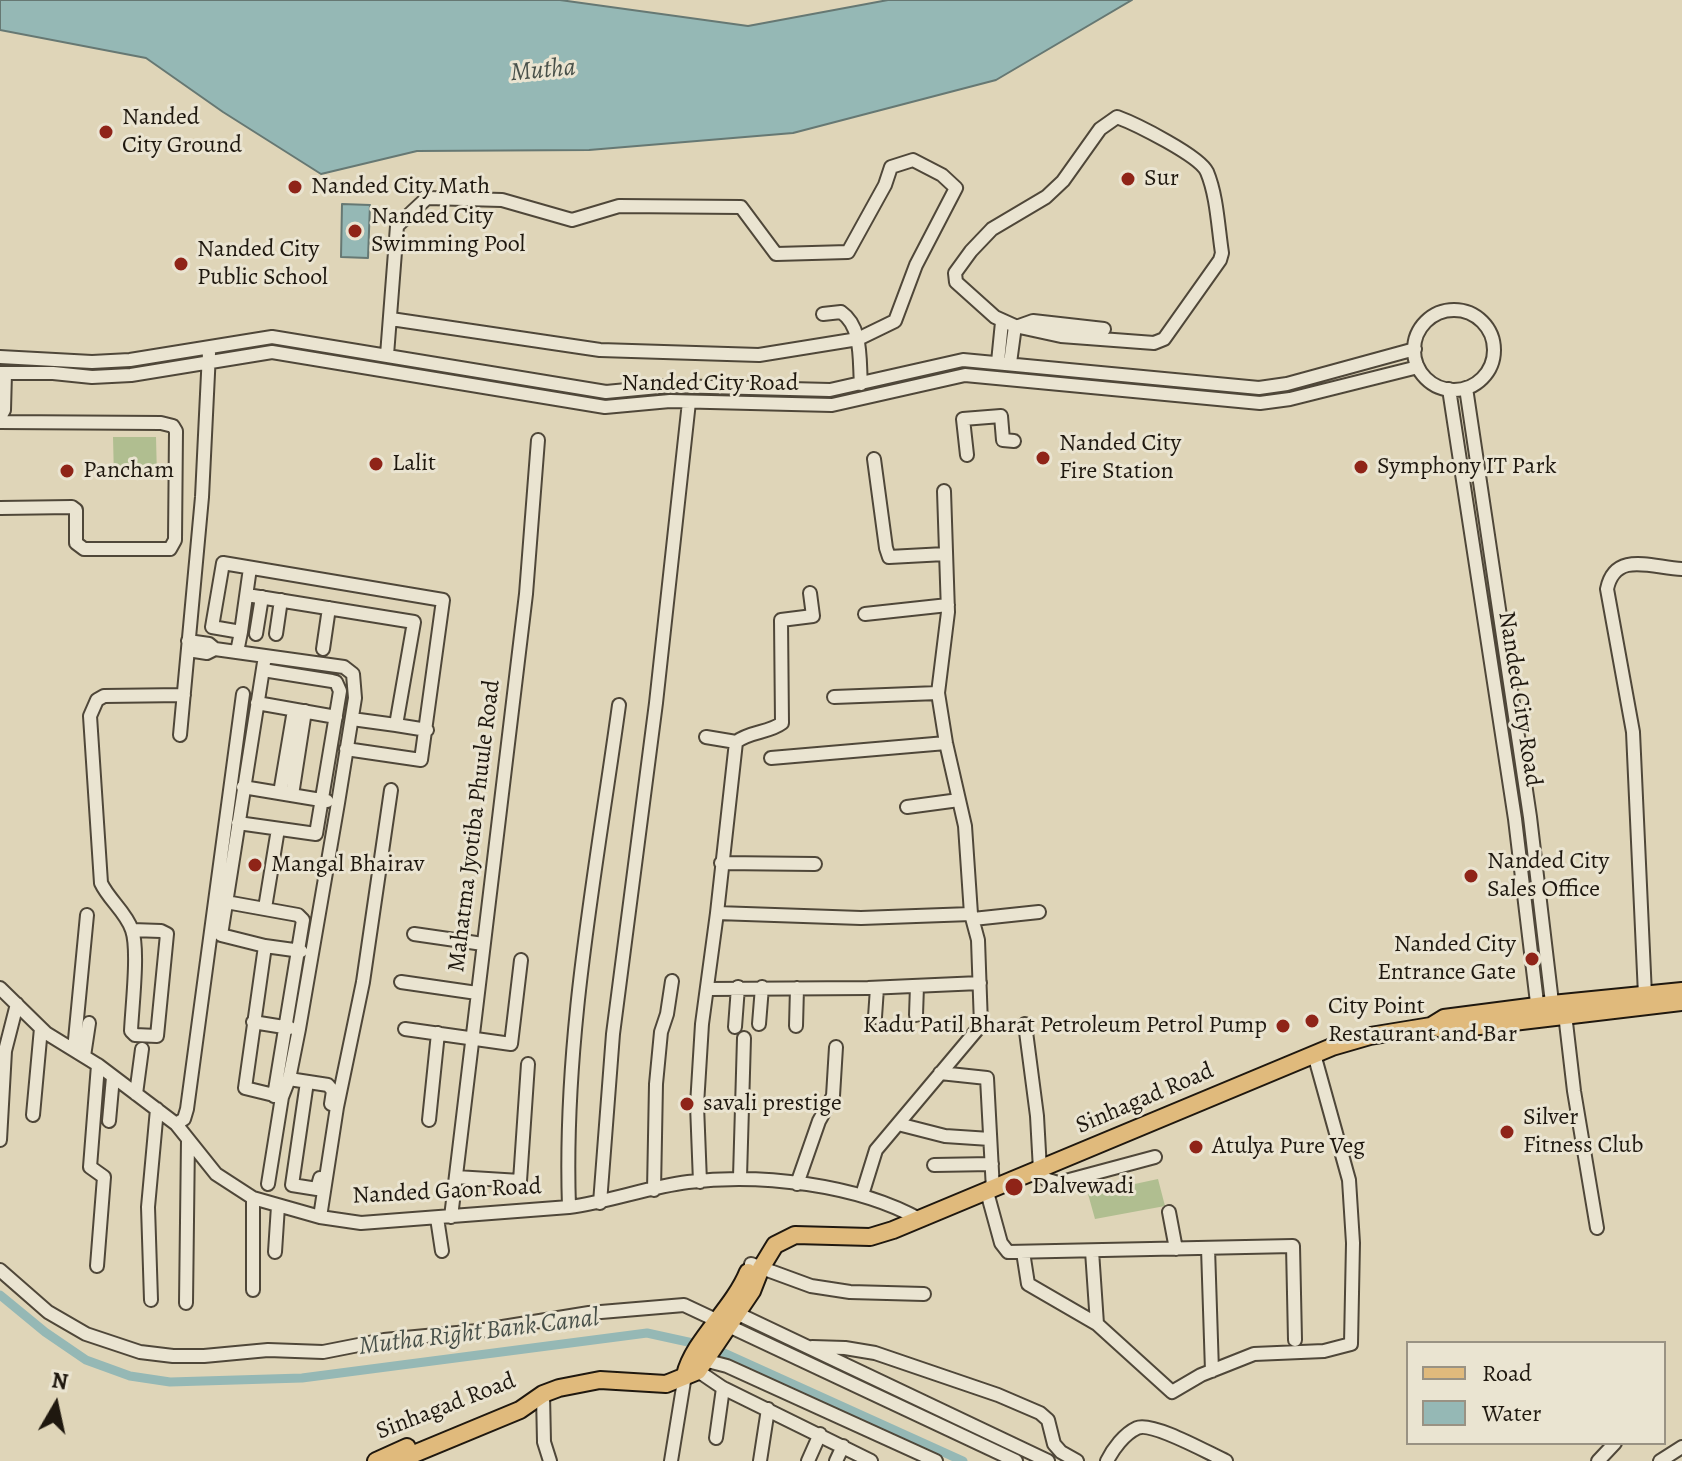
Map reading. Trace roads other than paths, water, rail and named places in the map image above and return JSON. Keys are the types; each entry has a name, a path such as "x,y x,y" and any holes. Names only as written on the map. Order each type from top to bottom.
{"main road":[{"name":"Sinhagad Road","path":"376,1461 477,1416 519,1400 583,1382 622,1381 656,1385 676,1381 695,1366 728,1317 747,1288 765,1240 776,1232 790,1227 854,1227 882,1233 921,1220 1346,1042 1431,1026 1446,1030 1682,991"},
{"name":"Sinhagad Road","path":"1549,1011 1682,1002"},
{"name":"Sinhagad Road","path":"401,1460 520,1410 538,1396"}],"street":[{"path":"1012,325 1061,336 1154,343 1164,339 1220,260 1222,253 1206,168 1160,136 1117,117 1108,122 1063,181 1046,197 992,229 955,273 956,282 966,292 1012,325 1033,321 1104,329"},
{"path":"387,355 397,226 427,198 502,200 572,220 619,206 741,207 776,254 834,253 848,252 885,185 891,167 913,160 942,175 956,188 916,265 895,321 858,339 759,355 600,350 391,319"},
{"path":"1454,310 1475,316 1490,333 1494,355 1485,376 1466,388 1449,389 1433,384 1418,367 1415,349 1418,334 1432,317 1454,310"},
{"path":"823,314 841,312 849,317 858,339 861,384"},
{"path":"1004,363 1012,325"},
{"name":"Nanded City Road","path":"0,357 92,362 130,360 272,337 606,392 669,386 803,391 861,384 963,360 1259,388 1287,384 1415,349"},
{"path":"180,735 202,497 209,346"},
{"name":"Nanded City Road","path":"3,373 92,377 131,375 272,352 605,407 689,402 832,405 965,375 1260,403 1290,399 1418,367"},
{"path":"0,508 72,507 76,510 76,543 84,549 170,549 175,540 176,431 173,426 161,423 0,419 4,410 3,373"},
{"name":"Nanded City Road","path":"1466,388 1532,835 1549,1011"},
{"name":"Nanded City Road","path":"1449,389 1517,837 1549,1011"},
{"path":"628,390 630,404"},
{"path":"600,1203 613,1034 656,703 689,402"},
{"path":"967,455 963,419 1001,416 1003,440 1014,441"},
{"name":"Mahatma Jyotiba Phuule Road","path":"451,1217 526,594 538,440"},
{"path":"874,459 889,557 945,554"},
{"path":"862,1195 876,1150 981,1025 978,940 972,917 965,826 938,693 948,605 944,491"},
{"path":"241,632 212,627 223,563 443,599 421,760 346,749"},
{"path":"1645,995 1633,732 1607,584 1615,569 1630,563 1682,569"},
{"path":"237,652 250,568"},
{"path":"700,1182 697,1105 702,1024 736,742 744,736 775,728 782,723 781,620 813,616 810,593"},
{"path":"247,595 440,626"},
{"path":"256,634 262,597"},
{"path":"276,634 281,600"},
{"path":"865,614 948,605"},
{"path":"323,649 329,608"},
{"path":"396,725 414,622"},
{"path":"188,646 209,644 215,649 349,669 353,674 355,698 352,719 299,1029 289,1079 278,1097"},
{"path":"265,656 221,937 312,953"},
{"path":"238,823 316,834 336,717 340,691 336,682 263,670"},
{"path":"834,697 938,693"},
{"path":"176,1124 184,1119 187,1109 243,694"},
{"path":"132,930 167,934 157,1036 135,1035 131,1031 135,943 127,919 106,895 101,883 90,716 97,700 104,696 184,695"},
{"path":"257,703 336,717"},
{"path":"569,1207 567,1140 572,1051 619,705"},
{"path":"286,794 299,710"},
{"path":"352,719 427,730"},
{"path":"706,737 736,742"},
{"path":"771,758 946,743"},
{"path":"243,787 338,803"},
{"path":"320,1217 337,1107 363,982 391,790"},
{"path":"907,807 959,800"},
{"path":"265,908 278,829"},
{"path":"1517,837 1532,835"},
{"path":"721,863 815,864"},
{"path":"226,902 302,917 285,1027 268,1184"},
{"path":"717,913 861,918 972,917 1039,912"},
{"path":"79,1053 87,915"},
{"path":"414,934 483,944"},
{"path":"265,946 245,1088 278,1097"},
{"path":"405,1029 511,1044 521,960"},
{"path":"654,1190 657,1071 661,1032 672,981"},
{"path":"401,982 477,993"},
{"path":"708,989 877,988 980,983"},
{"path":"916,1015 917,986"},
{"path":"738,987 740,1177"},
{"path":"759,1024 762,987"},
{"name":"Nanded Gaon Road","path":"0,988 41,1028 98,1065 176,1124 216,1174 253,1198 320,1217 361,1223 569,1207 600,1203 689,1182 740,1177 862,1195 921,1220"},
{"path":"796,1026 797,988"},
{"path":"875,1017 877,988"},
{"path":"0,1140 5,1051 17,1004"},
{"path":"1549,1011 1574,1091 1597,1228"},
{"path":"253,1022 299,1029"},
{"path":"79,1053 89,1023"},
{"path":"1025,1024 1037,1116 1040,1170 1045,1179 1058,1183 1155,1157"},
{"path":"33,1115 41,1028"},
{"path":"429,1120 438,1033"},
{"path":"797,1184 819,1121 833,1096 836,1047"},
{"path":"136,1094 142,1049"},
{"path":"1023,1252 1028,1284 1097,1324 1172,1392 1254,1354 1324,1351 1351,1344 1353,1243 1349,1180 1314,1054"},
{"path":"456,1177 520,1181 528,1064"},
{"path":"97,1266 104,1177 90,1167 98,1065"},
{"path":"940,1073 987,1078 992,1164 990,1191 1001,1243 1008,1252 1293,1246 1295,1340"},
{"path":"109,1121 113,1077"},
{"path":"289,1079 328,1085 333,1091 319,1186 315,1189 295,1187 292,1183 307,1082"},
{"path":"151,1300 148,1207 157,1109"},
{"path":"898,1124 945,1136 990,1139"},
{"path":"186,1303 188,1139"},
{"path":"934,1165 992,1164"},
{"path":"253,1198 253,1290"},
{"path":"275,1252 278,1206"},
{"path":"1169,1212 1176,1249"},
{"path":"437,1218 442,1251"},
{"path":"1208,1248 1212,1371"},
{"path":"1092,1251 1097,1324"},
{"path":"756,1266 811,1286 850,1292 924,1294"},
{"path":"0,1270 48,1312 86,1334 140,1352 173,1356 268,1350 323,1352 384,1340 478,1331 589,1313 684,1305 728,1317 804,1347 1048,1461"},
{"path":"728,1317 1016,1461"},
{"path":"804,1347 845,1348 875,1353 998,1395 1046,1416 1054,1444 1077,1461"},
{"path":"695,1366 723,1388 871,1461"},
{"path":"671,1461 695,1366"},
{"path":"695,1366 727,1366 936,1461"},
{"path":"716,1438 723,1388"},
{"path":"538,1396 544,1442 550,1461"},
{"path":"760,1461 768,1409"},
{"path":"1107,1461 1113,1449 1137,1428 1143,1427 1156,1429 1226,1461"},
{"path":"808,1461 820,1434"},
{"path":"1598,1461 1613,1445"},
{"path":"836,1461 843,1446"},
{"path":"1660,1461 1682,1447"}],"water":[{"name":"Mutha","path":"0,0 560,0 748,26 888,0 1132,0 996,80 793,133 589,150 417,151 321,174 223,112 146,58 0,30"},
{"name":"Nanded City Swimming Pool","path":"342,204 370,205 368,258 341,257"}],"waterway":[{"name":"Mutha Right Bank Canal","path":"0,1295 86,1360 130,1376 170,1382 302,1378 647,1333 711,1347 963,1461"}],"place":[{"name":"Nanded City Ground","path":"106,132"},
{"name":"Sur","path":"1128,179"},
{"name":"Nanded City Math","path":"295,187"},
{"name":"Nanded City Swimming Pool","path":"355,231"},
{"name":"Nanded City Public School","path":"181,264"},
{"name":"Nanded City Fire Station","path":"1043,458"},
{"name":"Lalit","path":"376,464"},
{"name":"Symphony IT Park","path":"1361,467"},
{"name":"Pancham","path":"67,471"},
{"name":"Mangal Bhairav","path":"255,865"},
{"name":"Nanded City Sales Office","path":"1471,876"},
{"name":"Nanded City Entrance Gate","path":"1532,959"},
{"name":"City Point Restaurant and Bar","path":"1312,1021"},
{"name":"Kadu Patil Bharat Petroleum Petrol Pump","path":"1283,1026"},
{"name":"savali prestige","path":"687,1104"},
{"name":"Silver Fitness Club","path":"1507,1132"},
{"name":"Atulya Pure Veg","path":"1196,1147"},
{"name":"Dalvewadi","path":"1014,1187"}]}
